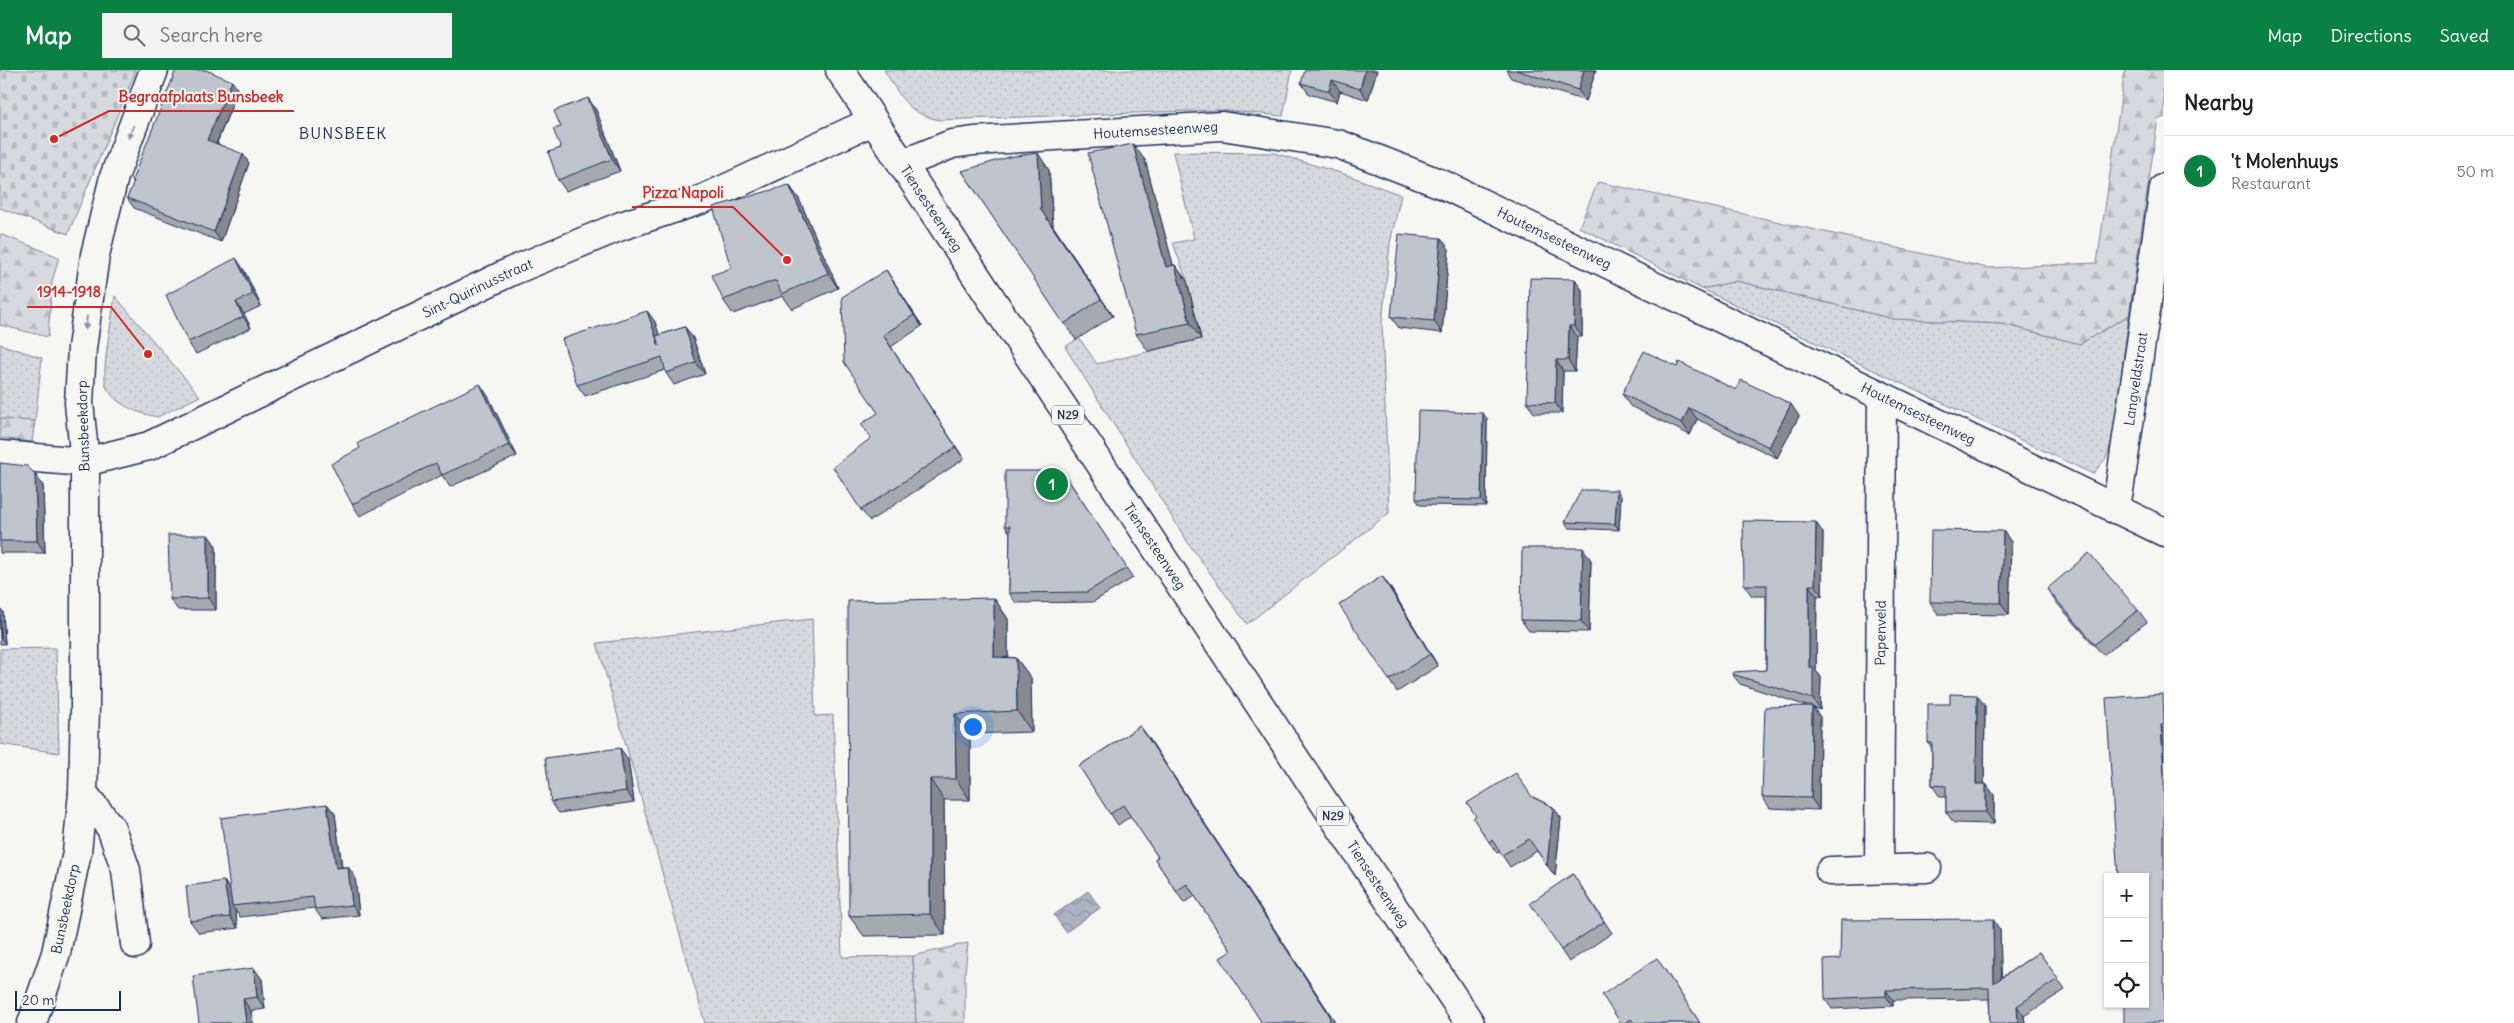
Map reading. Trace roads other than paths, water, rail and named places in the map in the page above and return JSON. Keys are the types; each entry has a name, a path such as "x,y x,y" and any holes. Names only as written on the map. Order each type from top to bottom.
{"street":[{"name":"Bunsbeekdorp","path":"32,1023 56,953 77,852 83,793 85,462 79,403 82,348 95,255 114,176 154,70"},
{"name":"Tiensesteenweg","path":"840,70 1470,1023"},
{"name":"Sint-Quirinusstraat","path":"0,455 85,462 149,446 512,271 621,226 703,199 873,121"},
{"name":"Houtemsesteenweg","path":"902,164 952,144 974,141 1222,126 1338,144 1444,184 2164,532"},
{"name":"Langveldstraat","path":"2114,509 2119,491 2164,188"},
{"name":"Papenveld","path":"1879,869 1882,397"},
{"path":"83,793 111,828 126,870 135,944"},
{"path":"1830,871 1927,868"}],"water":[{"path":"1088,891 1100,908 1066,932 1054,915"}],"place":[{"name":"Begraafplaats Bunsbeek","path":"54,139"},
{"name":"Pizza Napoli","path":"787,260"},
{"name":"1914-1918","path":"148,354"},
{"name":"'t Molenhuys","path":"1052,484"}],"district":[{"name":"BUNSBEEK","path":"343,133"}]}
